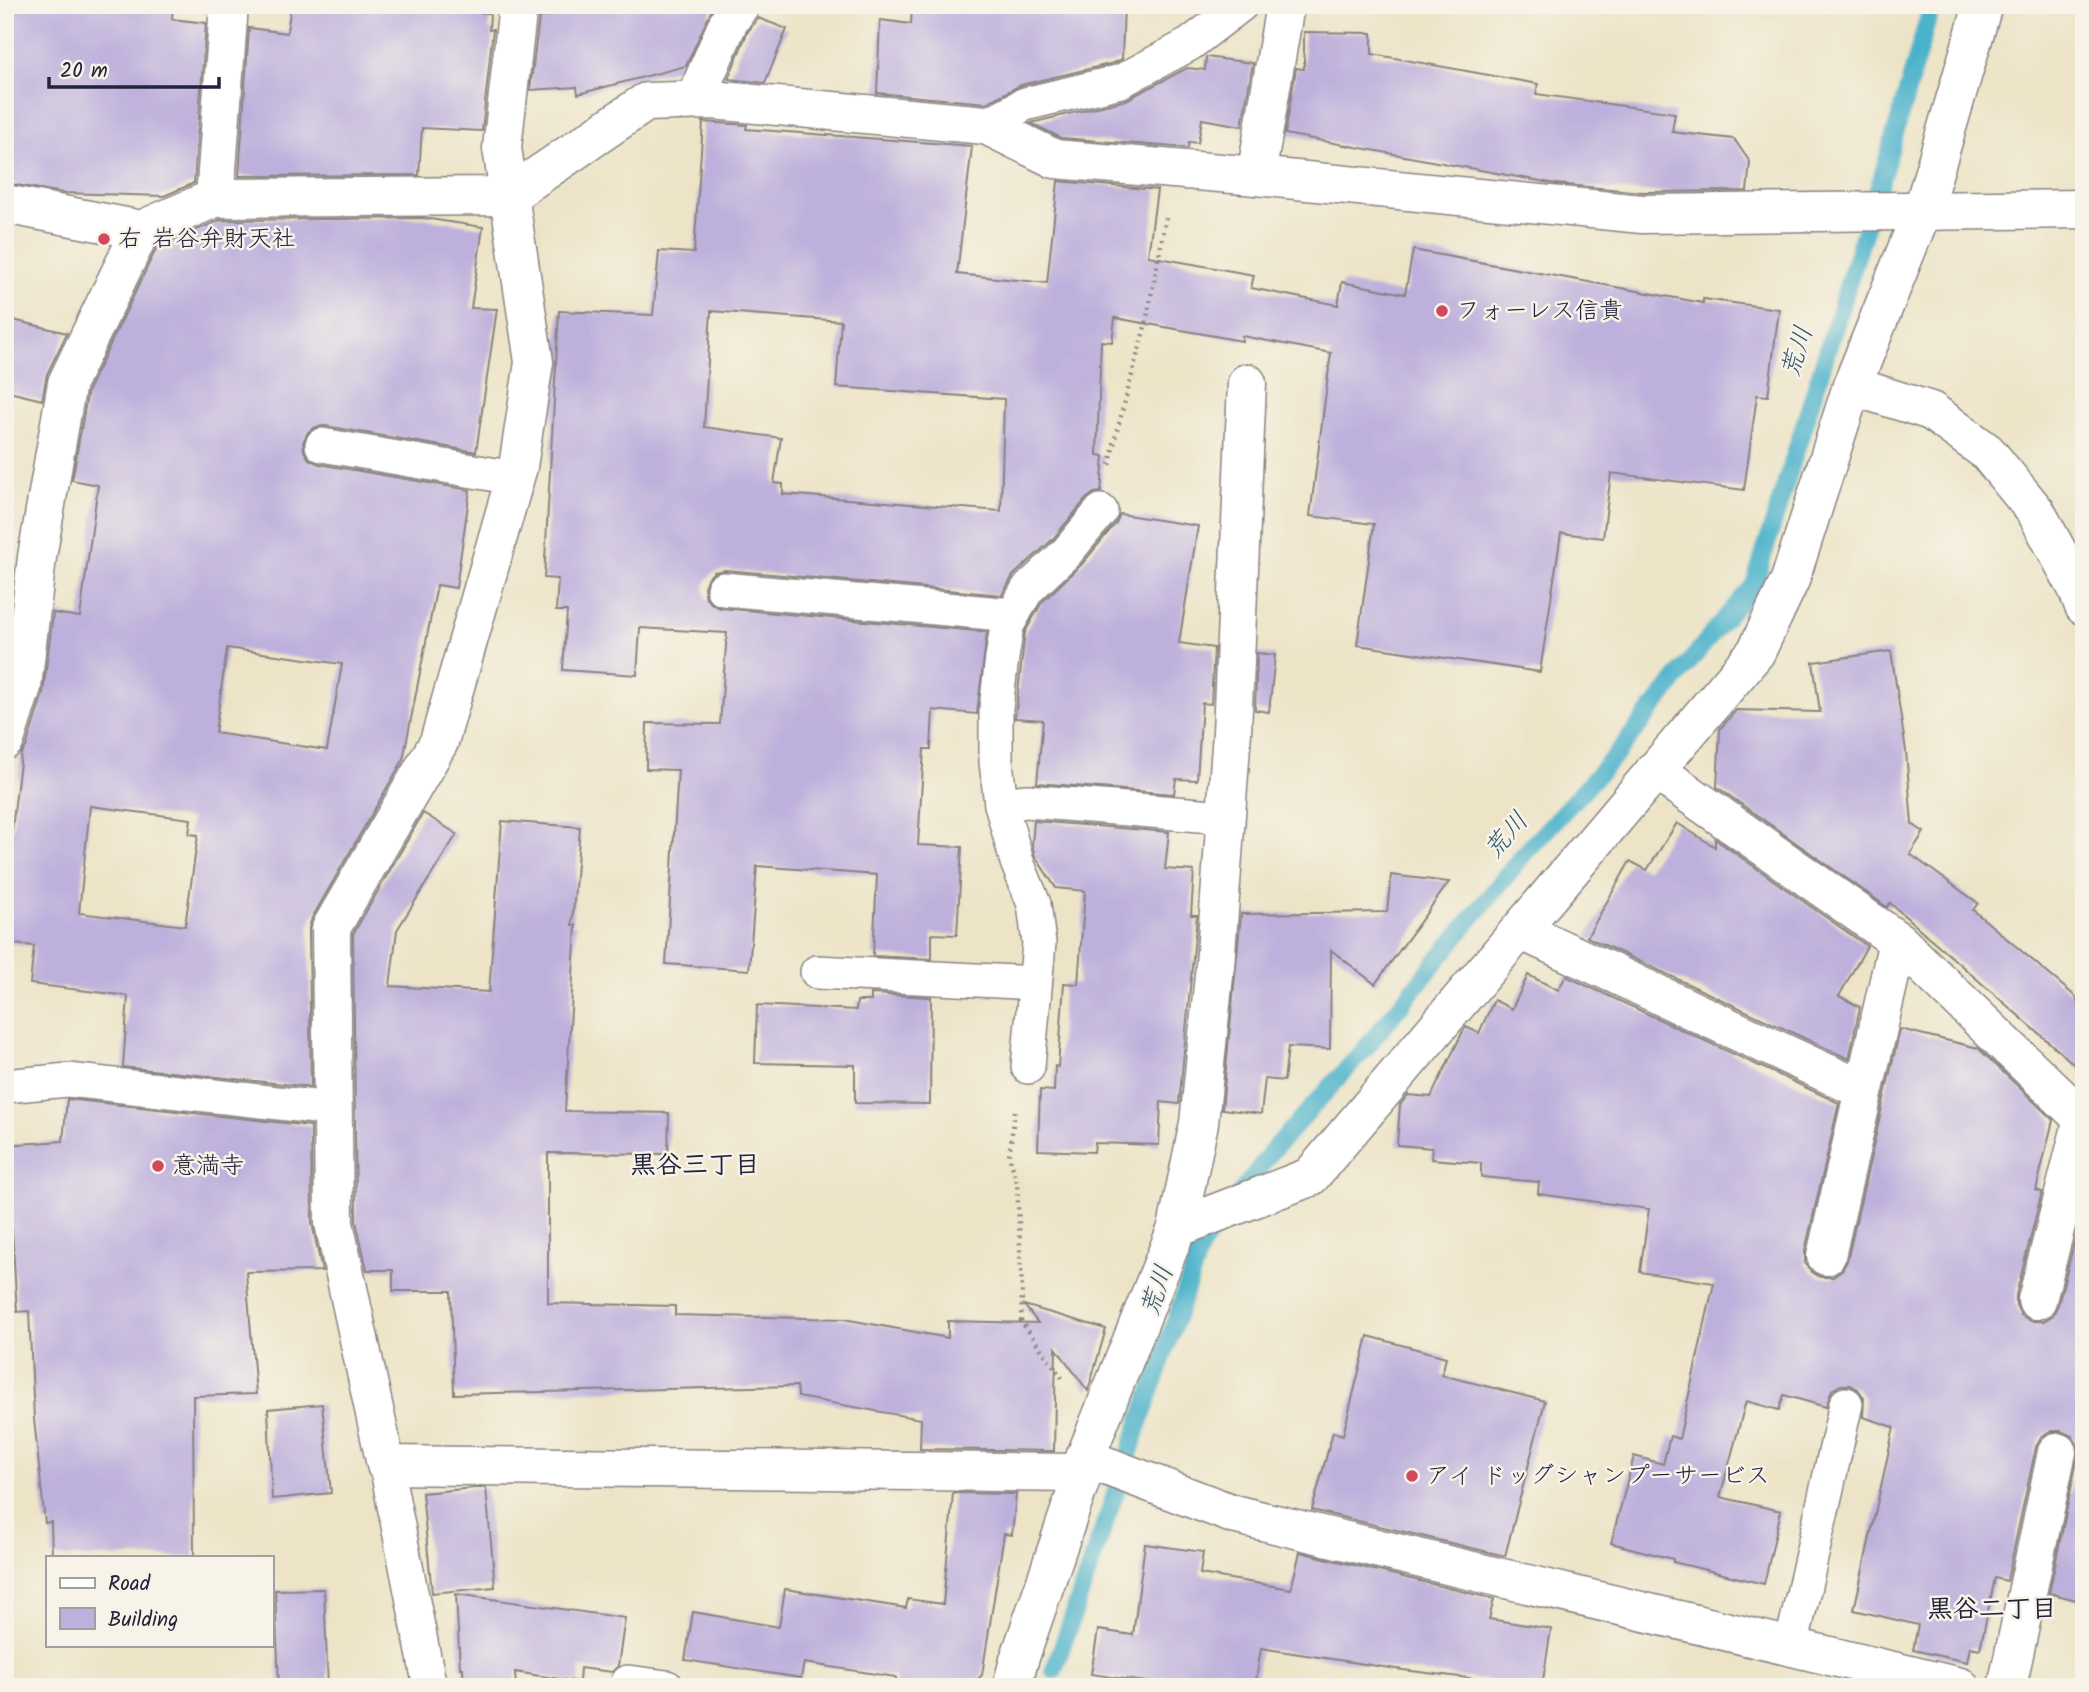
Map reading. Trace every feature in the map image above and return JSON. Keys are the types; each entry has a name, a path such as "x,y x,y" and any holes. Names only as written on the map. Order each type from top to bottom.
{"street":[{"path":"215,198 229,5"},
{"path":"518,5 502,148 534,362 518,467 439,742 331,928 334,1223 386,1465 1105,1469 1233,1514 1960,1687"},
{"path":"695,100 728,23 740,5"},
{"path":"1256,176 1285,5"},
{"path":"1193,1222 1310,1177 1756,652 1790,580 1907,210 1983,5"},
{"path":"5,204 141,230 215,198 508,196 646,102 712,100 986,125 1055,159 1642,214 2084,209"},
{"path":"5,740 23,687 37,557 67,383 141,230"},
{"path":"1012,1687 1019,1660 1105,1469 1104,1413 1193,1222 1232,732 1247,383"},
{"path":"1852,386 1931,411 1987,452 2036,512 2084,606"},
{"path":"1655,770 1899,941 2083,1118 2037,1300"},
{"path":"1520,930 1863,1090"},
{"path":"1826,1256 1899,941"},
{"path":"2007,1687 2057,1452"}],"lane":[{"path":"986,125 1025,104 1121,81 1190,44 1241,5"},
{"path":"322,445 514,478"},
{"path":"1028,1067 1039,943 1034,904 1017,862 1001,804 996,762 996,708 1007,626 1027,590 1067,552 1101,511"},
{"path":"723,589 1013,615"},
{"path":"1001,804 1027,801 1225,817"},
{"path":"817,972 1035,983"},
{"path":"5,1086 68,1080 333,1110"},
{"path":"1791,1647 1846,1405"},
{"path":"386,1465 430,1687"},
{"path":"628,1682 667,1687"}],"path":[{"path":"1101,511 1116,434 1146,323 1176,169"},
{"path":"1028,1067 1012,1125 1009,1155 1017,1182 1021,1321 1079,1401 1104,1413"}],"building":[{"path":"5,5 173,5 172,19 206,23 194,183 164,196 63,193 5,183"},
{"path":"291,5 456,5 455,11 490,13 489,30 493,29 482,131 422,128 419,175 239,176 249,28 287,33"},
{"path":"591,5 714,5 686,66 578,94 577,87 530,90 539,18"},
{"path":"912,5 1124,5 1122,59 1021,85 986,103 877,93 880,20 911,24"},
{"path":"758,18 787,29 765,83 728,79 747,33"},
{"path":"1304,32 1372,33 1372,54 1538,84 1536,94 1675,113 1672,132 1734,139 1750,162 1747,191 1643,192 1556,184 1285,134 1296,68 1304,69"},
{"path":"1206,57 1253,63 1242,126 1202,119 1198,143 1189,142 1188,148 1061,138 1031,123 1126,100 1187,68 1205,70"},
{"path":"703,122 747,125 746,129 972,146 957,274 1047,283 1058,181 1157,190 1148,256 1254,275 1251,288 1338,305 1342,282 1405,294 1413,250 1703,303 1703,299 1779,309 1768,396 1757,395 1744,490 1611,473 1603,538 1561,533 1540,672 1357,645 1374,524 1310,516 1331,353 1242,336 1242,341 1115,318 1112,342 1101,341 1097,455 1104,456 1101,492 1086,499 1053,539 1013,576 1002,595 725,570 714,572 704,587 706,598 721,608 987,632 977,714 933,710 931,749 924,749 918,845 962,847 957,935 932,934 932,959 873,956 877,875 757,866 749,970 666,964 678,770 646,769 647,723 720,724 727,633 640,628 637,675 563,670 567,611 556,611 558,579 544,578 559,311 653,315 659,251 694,253","holes":["711,311 841,321 836,387 1004,399 1001,511 783,494 783,484 774,483 781,438 704,427"]},
{"path":"423,218 483,227 471,308 497,309 476,452 325,426 308,432 303,442 309,459 319,464 470,490 456,588 437,585 403,760 312,918 309,928 311,1087 123,1067 128,996 30,984 34,946 5,943 5,829 12,829 21,754 26,747 43,693 53,613 80,617 98,485 72,480 88,390 157,247 220,220","holes":["227,648 342,664 327,750 215,733","90,806 191,819 189,834 198,835 185,926 79,913"]},
{"path":"5,318 67,333 47,374 42,400 5,391"},
{"path":"1120,514 1198,526 1179,643 1214,648 1211,704 1202,703 1197,780 1176,779 1174,794 1037,783 1043,720 1015,718 1025,632 1042,602 1082,564 1116,523"},
{"path":"1891,651 1906,751 1912,824 1924,832 1910,854 1978,903 1973,910 2076,997 2084,1023 2084,1073 1890,903 1887,907 1717,787 1720,729 1736,710 1820,712 1813,662"},
{"path":"1257,653 1275,655 1269,712 1255,710"},
{"path":"423,813 457,834 397,930 390,986 489,992 502,821 580,827 572,925 576,925 565,1111 669,1113 668,1154 548,1153 548,1303 675,1306 675,1315 844,1319 948,1338 948,1321 1038,1323 1024,1305 1106,1329 1088,1391 1056,1348 1054,1451 920,1449 921,1419 798,1397 797,1386 454,1394 451,1291 393,1291 393,1270 367,1270 356,1221 353,934"},
{"path":"1034,821 1169,832 1165,869 1194,871 1191,915 1197,915 1179,1104 1161,1102 1159,1145 1095,1143 1094,1152 1038,1150 1040,1090 1054,1091 1064,983 1078,984 1085,891 1056,888 1035,856 1032,844"},
{"path":"1677,823 1715,847 1715,839 1867,946 1839,996 1860,1007 1849,1059 1587,937 1630,861 1647,870"},
{"path":"1391,875 1449,882 1375,984 1331,950 1330,1049 1288,1047 1284,1081 1265,1079 1261,1114 1222,1109 1241,914 1387,912"},
{"path":"1528,975 1558,990 1566,976 1839,1103 1805,1251 1805,1263 1820,1277 1833,1277 1842,1270 1847,1261 1900,1029 1978,1048 2053,1120 2036,1190 2042,1192 2016,1295 2016,1305 2021,1315 2031,1321 2044,1321 2053,1315 2058,1305 2084,1205 2084,1602 2049,1593 2078,1456 2078,1445 2072,1436 2061,1431 2050,1431 2041,1437 2036,1447 2007,1581 1995,1578 1980,1649 1970,1647 1967,1662 1913,1650 1918,1625 1854,1610 1894,1427 1863,1417 1864,1398 1858,1389 1850,1385 1841,1385 1832,1390 1826,1407 1784,1395 1779,1410 1746,1401 1720,1497 1781,1511 1764,1584 1673,1562 1673,1559 1611,1543 1634,1456 1663,1464 1670,1436 1679,1439 1714,1283 1640,1272 1649,1209 1538,1194 1539,1182 1481,1177 1481,1163 1431,1159 1432,1148 1397,1145 1400,1105 1408,1095 1431,1097 1466,1027 1479,1033 1494,1000 1512,1009"},
{"path":"871,994 931,997 930,1104 855,1103 855,1065 755,1063 757,1005 856,1010 857,1001 871,1001"},
{"path":"67,1099 311,1126 312,1223 322,1271 246,1272 256,1394 193,1396 194,1556 52,1556 51,1522 45,1523 34,1419 29,1311 17,1312 12,1230 5,1230 5,1145 63,1141"},
{"path":"1368,1336 1446,1357 1442,1375 1545,1401 1505,1556 1312,1510 1333,1432 1343,1435"},
{"path":"322,1404 331,1493 272,1499 268,1409"},
{"path":"486,1488 495,1587 432,1593 422,1493"},
{"path":"953,1493 1016,1494 1012,1535 1004,1534 982,1675 969,1687 895,1687 896,1677 804,1663 801,1678 685,1660 693,1612 779,1627 785,1589 906,1608 908,1599 943,1604"},
{"path":"1145,1544 1203,1552 1200,1574 1291,1589 1300,1552 1494,1599 1489,1619 1551,1629 1542,1687 1403,1670 1261,1648 1255,1687 1179,1687 1091,1674 1098,1630 1133,1635"},
{"path":"324,1589 328,1687 279,1687 275,1590"},
{"path":"456,1594 625,1618 618,1666 612,1672 580,1668 579,1682 515,1672 516,1687 464,1687 463,1668 460,1668"}],"waterway":[{"name":"荒川","path":"1054,1670 1202,1244 1272,1151 1364,1050 1525,853 1615,756 1754,585 1891,147 1932,5"}],"place":[{"name":"右 岩谷弁財天社","path":"104,239"},
{"name":"フォーレス信貴","path":"1442,311"},
{"name":"意満寺","path":"158,1166"},
{"name":"アイ ドッグシャンプーサービス","path":"1412,1476"}],"district":[{"name":"黒谷三丁目","path":"695,1166"},
{"name":"黒谷二丁目","path":"1992,1610"}]}
